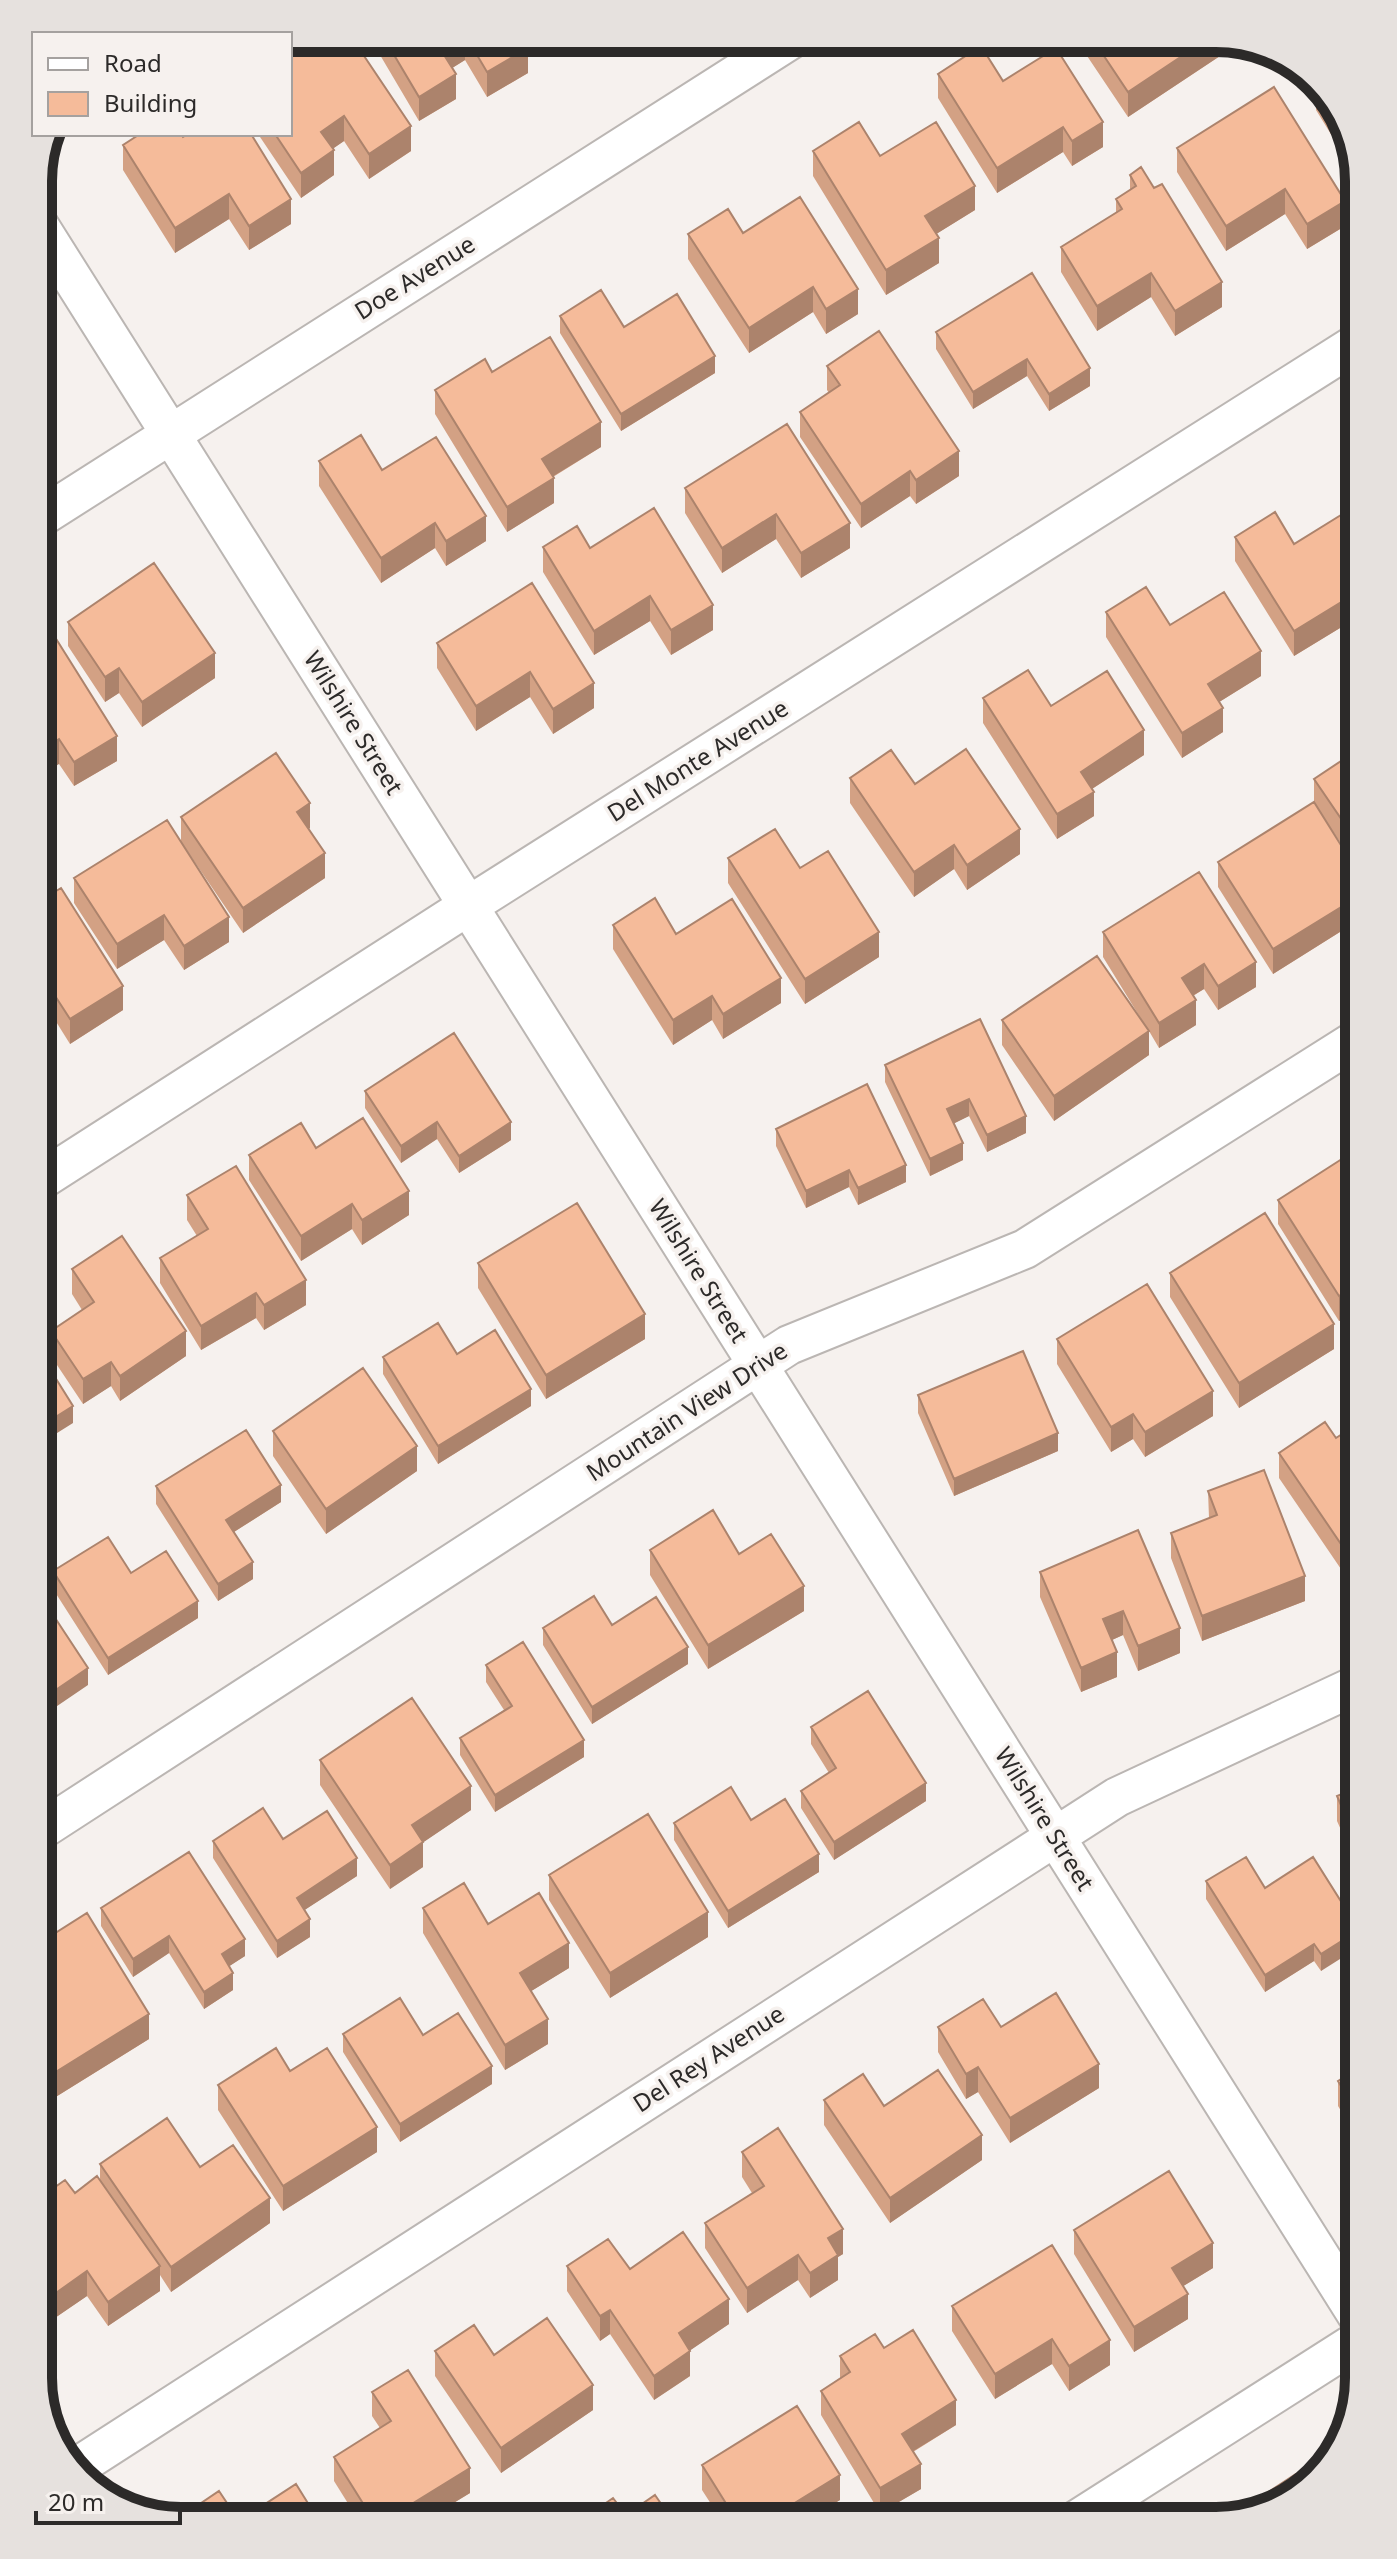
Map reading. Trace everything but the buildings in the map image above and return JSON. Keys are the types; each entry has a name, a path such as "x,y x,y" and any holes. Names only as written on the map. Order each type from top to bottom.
{"street":[{"name":"Doe Avenue","path":"52,510 771,52"},
{"name":"Wilshire Street","path":"52,246 1345,2296"},
{"name":"Del Monte Avenue","path":"52,1173 1345,351"},
{"name":"Mountain View Drive","path":"52,1823 789,1345 1025,1249 1345,1047"},
{"name":"Del Rey Avenue","path":"85,2462 1117,1797 1345,1691"},
{"path":"1097,2507 1345,2349"}]}
